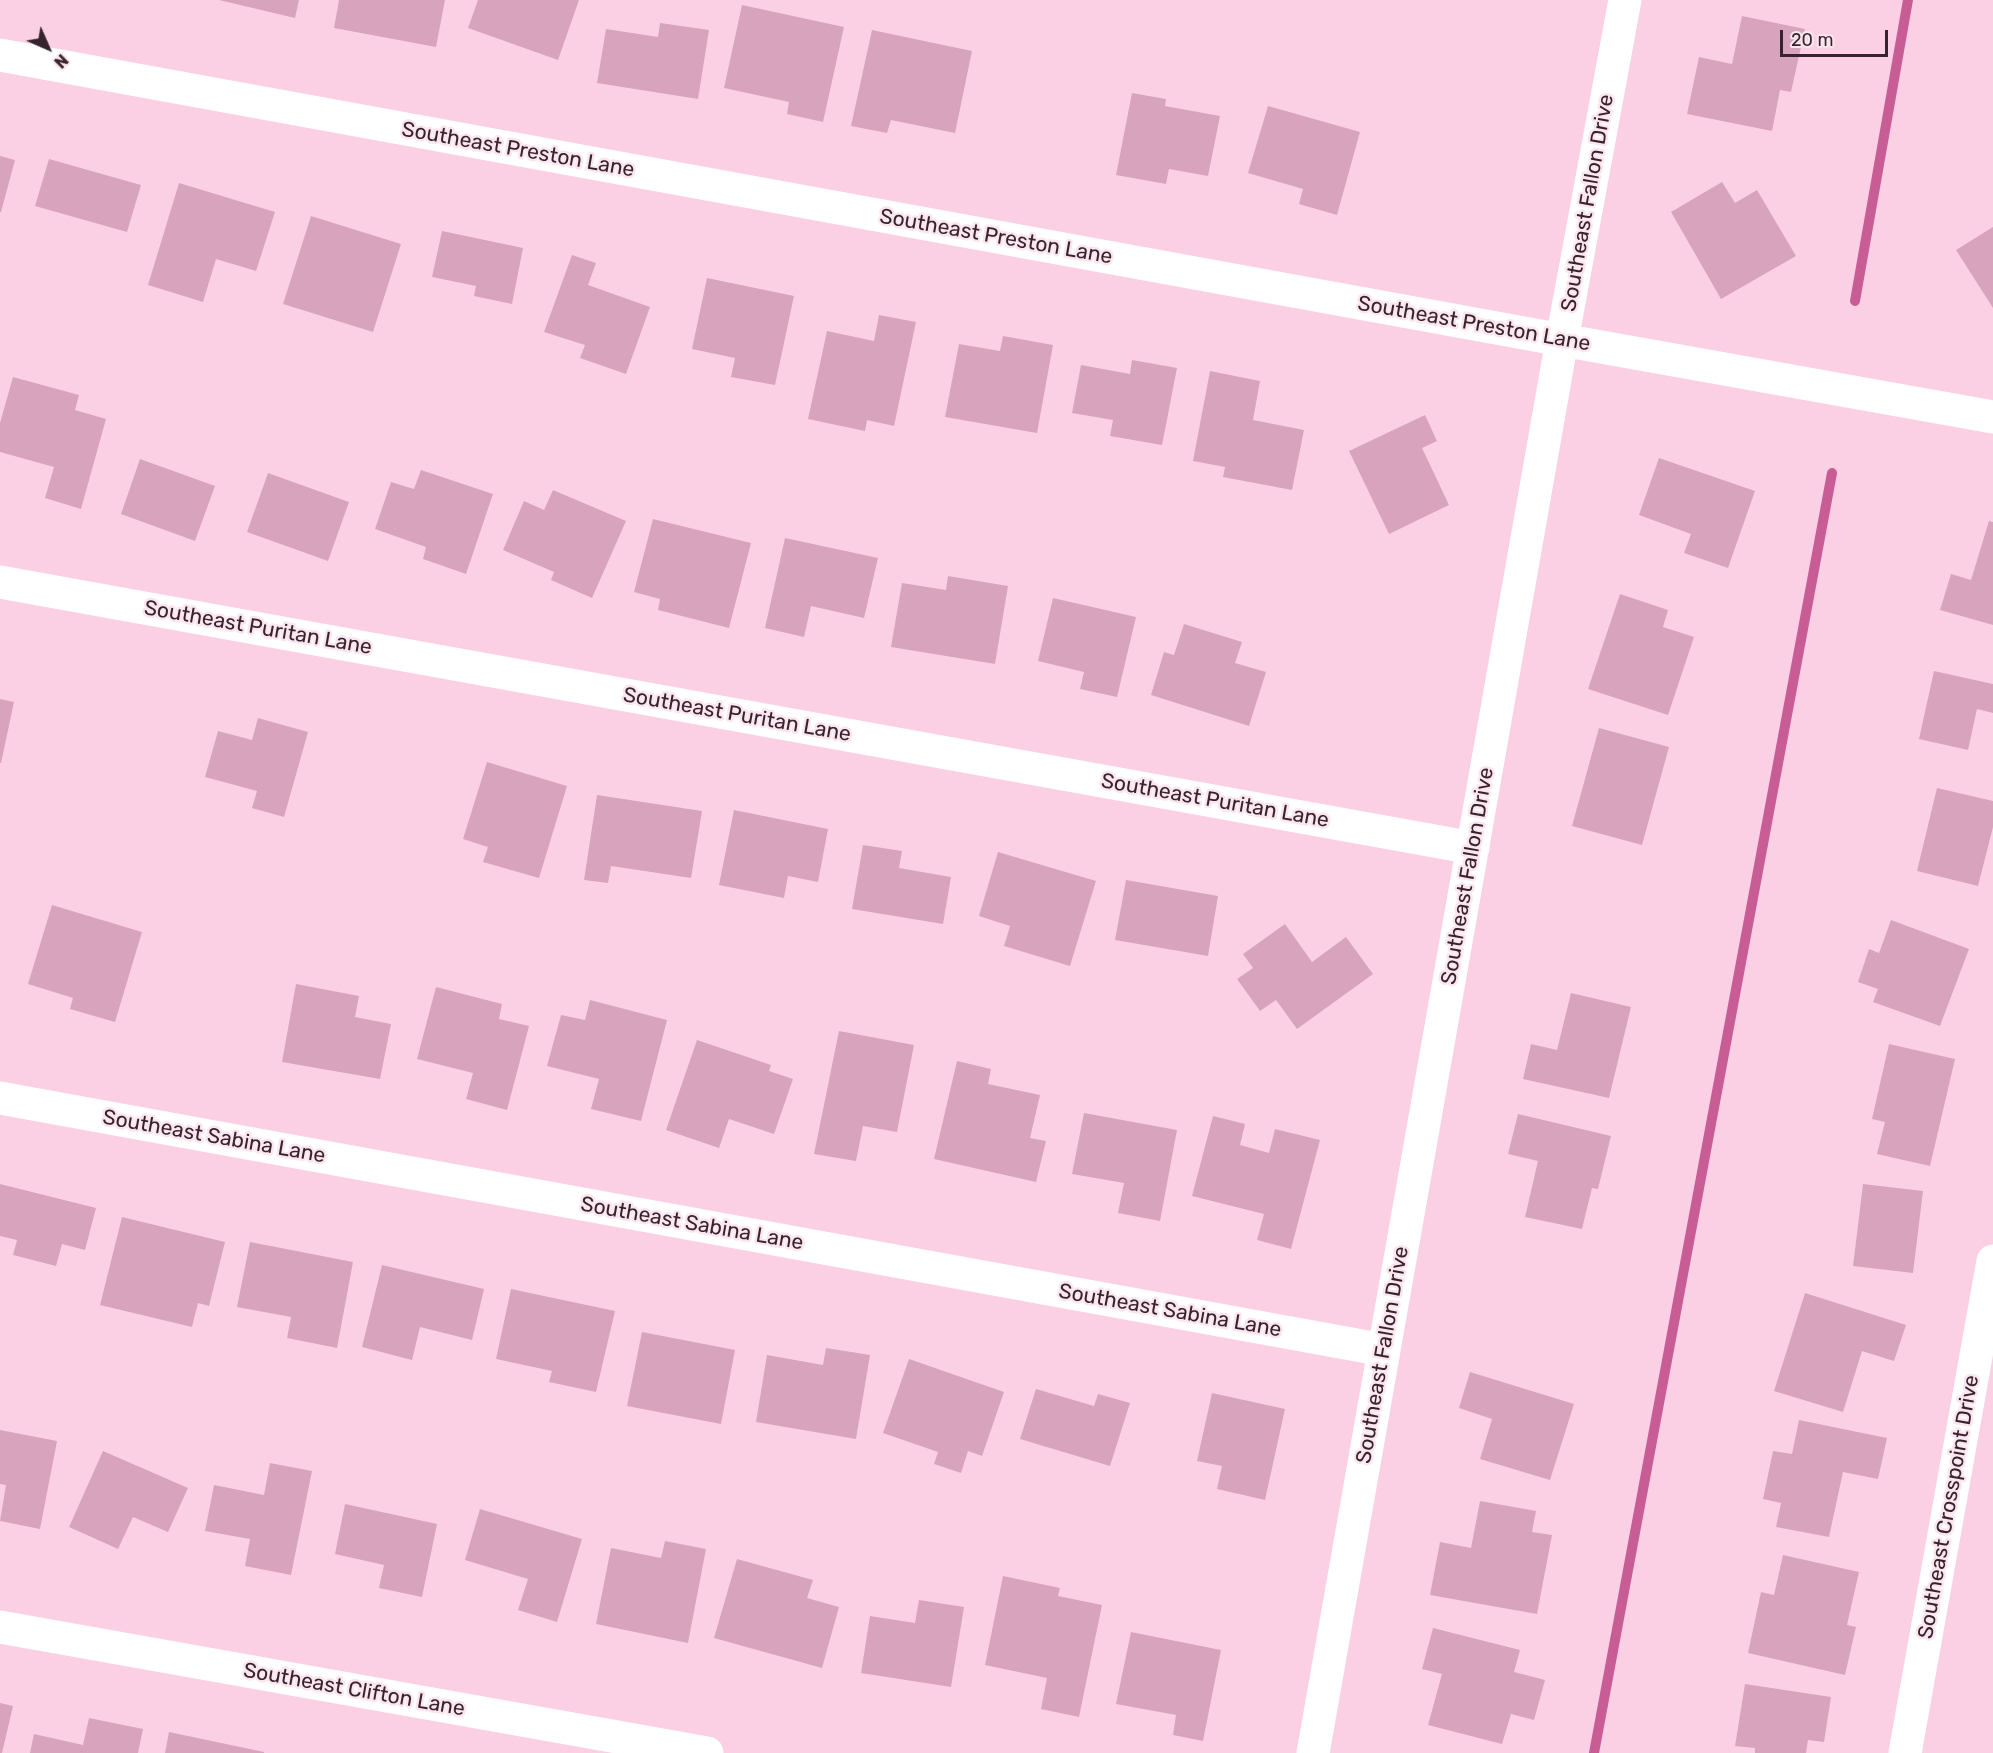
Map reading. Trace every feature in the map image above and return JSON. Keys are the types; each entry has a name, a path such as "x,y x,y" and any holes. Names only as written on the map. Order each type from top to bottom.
{"street":[{"name":"Southeast Fallon Drive","path":"1313,1753 1562,340 1625,0"},
{"name":"Southeast Preston Lane","path":"0,55 1993,417"},
{"name":"Southeast Puritan Lane","path":"0,582 1473,848"},
{"name":"Southeast Sabina Lane","path":"0,1098 1384,1350"},
{"name":"Southeast Crosspoint Drive","path":"1905,1753 1993,1261"},
{"name":"Southeast Clifton Lane","path":"0,1627 707,1753"}],"building":[{"path":"219,0 299,0 295,18"},
{"path":"339,0 445,0 436,47 334,28"},
{"path":"478,0 579,0 558,60 468,28"},
{"path":"742,5 844,27 823,122 787,114 789,102 724,88"},
{"path":"1742,16 1805,29 1791,92 1780,90 1772,131 1687,114 1699,57 1732,64"},
{"path":"660,23 709,30 698,99 597,83 606,29 658,37"},
{"path":"872,30 972,51 955,133 891,120 887,133 851,126"},
{"path":"1132,93 1166,99 1165,106 1220,116 1208,176 1169,169 1166,184 1116,175"},
{"path":"1268,106 1360,132 1337,215 1299,204 1303,189 1248,173"},
{"path":"0,156 15,160 1,212 0,212"},
{"path":"49,159 141,185 127,232 35,206"},
{"path":"1722,182 1735,203 1757,190 1796,256 1721,299 1671,212"},
{"path":"179,183 275,212 256,271 216,259 203,302 148,285"},
{"path":"311,216 401,244 373,332 283,304"},
{"path":"1993,227 1993,308 1956,250"},
{"path":"442,231 523,248 512,304 474,296 476,286 432,277"},
{"path":"572,255 596,263 588,285 650,307 626,374 580,358 585,345 544,332"},
{"path":"707,278 794,296 775,385 731,377 735,358 692,349"},
{"path":"879,315 916,322 894,426 867,420 865,431 808,419 827,331 874,341"},
{"path":"1003,336 1053,345 1037,433 945,417 959,344 1000,351"},
{"path":"1132,360 1177,368 1162,445 1110,436 1113,420 1072,413 1081,365 1130,374"},
{"path":"1210,371 1260,381 1253,420 1304,430 1292,490 1223,477 1225,467 1193,461"},
{"path":"13,377 79,395 75,410 106,419 81,509 45,498 54,467 0,452 0,423"},
{"path":"1425,415 1437,441 1422,448 1449,505 1389,534 1349,451"},
{"path":"1659,458 1755,491 1728,568 1684,553 1691,534 1639,515"},
{"path":"140,459 215,486 195,541 121,514"},
{"path":"421,470 493,494 466,574 423,559 426,547 375,529 391,482 414,489"},
{"path":"268,473 349,502 328,561 247,532"},
{"path":"553,490 626,521 592,598 551,580 554,572 503,550 524,501 544,510"},
{"path":"653,519 751,543 729,628 658,610 660,599 634,592"},
{"path":"1989,521 1993,522 1993,625 1940,610 1951,574 1971,580"},
{"path":"785,538 878,558 864,618 811,606 804,637 765,628"},
{"path":"948,576 1008,586 995,664 891,647 902,583 946,590"},
{"path":"1620,594 1668,610 1663,627 1694,637 1668,715 1588,689"},
{"path":"1053,598 1136,617 1117,697 1080,689 1084,672 1038,661"},
{"path":"1184,624 1242,642 1235,663 1266,672 1249,726 1151,695 1164,652 1174,655"},
{"path":"1934,671 1993,684 1993,713 1977,709 1968,750 1919,739"},
{"path":"0,699 14,702 1,763 0,763"},
{"path":"258,718 308,732 284,817 252,808 257,791 205,777 218,731 252,740"},
{"path":"1599,728 1669,747 1642,845 1572,826"},
{"path":"487,762 567,786 539,878 483,862 488,847 463,839"},
{"path":"1937,788 1993,801 1993,827 1978,886 1917,871"},
{"path":"597,795 702,811 691,878 611,866 608,883 584,880"},
{"path":"734,810 828,829 818,882 788,876 784,898 719,885"},
{"path":"863,845 902,851 899,868 951,877 943,924 852,909"},
{"path":"998,852 1096,881 1070,966 1004,946 1010,926 979,916"},
{"path":"1126,880 1218,896 1208,956 1115,940"},
{"path":"52,905 142,932 115,1022 70,1009 73,998 28,984"},
{"path":"1891,920 1969,949 1940,1026 1873,1002 1878,989 1858,982 1869,949 1879,953"},
{"path":"1285,924 1312,962 1346,937 1373,974 1297,1029 1276,1000 1260,1011 1237,979 1253,968 1243,954"},
{"path":"296,984 359,996 355,1017 391,1024 380,1079 282,1062"},
{"path":"436,987 502,1004 499,1019 529,1026 507,1110 466,1099 473,1073 417,1059"},
{"path":"1571,993 1631,1007 1609,1098 1523,1079 1531,1044 1557,1050"},
{"path":"590,1000 667,1020 641,1121 591,1109 599,1079 547,1066 561,1015 585,1020"},
{"path":"839,1031 914,1045 897,1132 863,1126 856,1161 814,1154"},
{"path":"697,1040 771,1065 769,1071 793,1079 774,1134 729,1119 719,1148 666,1130"},
{"path":"1889,1044 1955,1059 1930,1166 1877,1154 1885,1122 1872,1119"},
{"path":"957,1061 991,1069 988,1084 1040,1095 1030,1138 1046,1141 1036,1182 934,1159"},
{"path":"1084,1113 1177,1130 1160,1221 1118,1213 1124,1183 1072,1174"},
{"path":"1518,1114 1611,1136 1598,1189 1592,1188 1582,1229 1525,1217 1538,1161 1508,1154"},
{"path":"1213,1116 1245,1124 1240,1145 1269,1153 1275,1129 1320,1140 1291,1249 1257,1240 1264,1214 1192,1196"},
{"path":"0,1184 96,1208 85,1250 62,1244 56,1266 13,1255 17,1240 0,1236"},
{"path":"1863,1184 1923,1191 1913,1273 1853,1266"},
{"path":"122,1217 225,1242 209,1306 198,1303 192,1327 100,1305"},
{"path":"250,1242 353,1262 337,1348 287,1338 291,1317 237,1307"},
{"path":"382,1265 484,1289 472,1340 420,1327 412,1360 362,1347"},
{"path":"511,1289 615,1311 596,1392 549,1382 552,1371 496,1359"},
{"path":"1805,1293 1906,1325 1894,1361 1862,1351 1843,1412 1774,1391"},
{"path":"642,1332 735,1350 721,1424 627,1406"},
{"path":"826,1348 870,1355 856,1439 756,1422 767,1355 823,1365"},
{"path":"909,1359 1004,1392 982,1456 968,1451 961,1473 934,1464 938,1452 883,1433"},
{"path":"1470,1372 1574,1404 1550,1480 1480,1459 1492,1419 1459,1408"},
{"path":"1036,1389 1094,1406 1098,1394 1130,1403 1110,1466 1020,1439"},
{"path":"1212,1393 1285,1409 1265,1500 1217,1489 1222,1466 1197,1461"},
{"path":"1799,1420 1887,1438 1878,1479 1843,1472 1829,1537 1776,1527 1781,1503 1763,1499 1773,1451 1792,1454"},
{"path":"0,1430 57,1441 40,1529 0,1521 6,1485 0,1484"},
{"path":"103,1451 188,1488 168,1532 133,1517 118,1549 69,1527"},
{"path":"270,1463 312,1471 291,1575 245,1566 250,1539 205,1531 214,1485 264,1495"},
{"path":"1480,1501 1536,1511 1532,1532 1552,1535 1537,1614 1430,1595 1440,1542 1471,1548"},
{"path":"345,1504 437,1524 422,1597 379,1588 384,1565 335,1554"},
{"path":"480,1509 582,1539 557,1622 518,1610 528,1579 465,1560"},
{"path":"665,1541 706,1549 688,1643 596,1624 611,1548 661,1558"},
{"path":"1783,1555 1859,1572 1847,1625 1856,1627 1845,1675 1748,1653 1761,1592 1774,1595"},
{"path":"737,1559 813,1580 807,1598 839,1607 822,1668 714,1638"},
{"path":"1003,1576 1060,1588 1058,1596 1102,1605 1079,1717 1041,1709 1047,1678 985,1665"},
{"path":"919,1600 964,1607 951,1687 861,1673 870,1616 915,1623"},
{"path":"1433,1628 1520,1650 1514,1672 1545,1680 1534,1720 1511,1714 1502,1744 1428,1725 1442,1674 1422,1669"},
{"path":"1131,1632 1221,1650 1203,1741 1173,1735 1176,1715 1116,1704"},
{"path":"1745,1684 1831,1697 1824,1742 1808,1740 1806,1753 1755,1753 1755,1748 1735,1746"},
{"path":"0,1703 13,1706 2,1753 0,1753"},
{"path":"89,1718 143,1729 138,1753 30,1753 34,1734 83,1745"},
{"path":"169,1732 264,1752 264,1753 165,1753"}],"waterway":[{"path":"1855,301 1908,0"},
{"path":"1594,1753 1832,473"}]}
